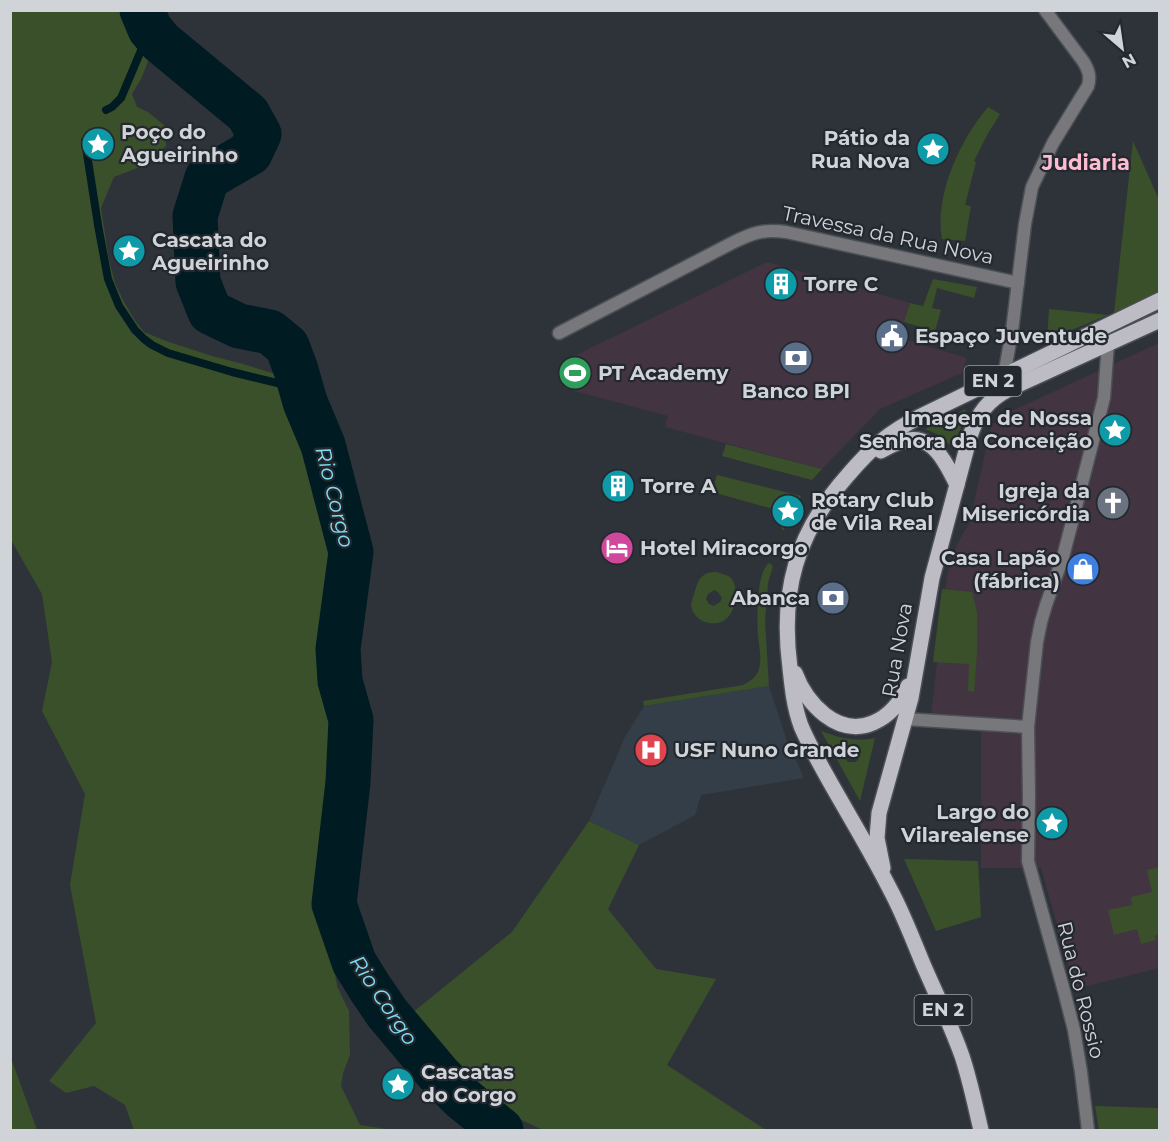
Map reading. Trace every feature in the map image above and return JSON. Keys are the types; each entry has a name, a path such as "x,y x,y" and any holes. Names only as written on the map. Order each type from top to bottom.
{"main road":[{"name":"EN 2","path":"981,1131 961,1054 892,893 806,737 798,716 788,656 787,612 792,578 815,518 841,482 879,442 896,430 1160,300"},
{"name":"EN 2","path":"1108,343 1160,320"},
{"name":"Rua Nova","path":"892,893 880,856 878,821 917,664 928,591 970,436 979,416 997,396 1108,343"},
{"path":"841,482 889,446 911,439 924,442 935,449 946,463 957,485"},
{"path":"788,656 802,687 825,715 847,725 860,726 880,721 896,707 906,691 917,664"}],"street":[{"path":"1004,376 1032,187 1053,143 1089,82 1086,65 1045,10"},
{"name":"Travessa da Rua Nova","path":"559,333 758,231 786,232 1018,283"},
{"name":"Rua do Rossio","path":"1088,1131 1074,1030 1028,861 1028,728 1041,622 1063,557 1104,398 1108,343"},
{"path":"905,719 1028,728"}],"shaded area":[{"path":"767,262 910,303 900,338 967,358 962,373 880,409 822,469 665,427 668,416 564,388 568,359"},
{"path":"1159,343 1159,968 1075,989 1041,868 981,868 981,719 931,715 947,575 957,544 969,524 992,423 1001,424 1003,415"},
{"path":"769,686 787,741 804,778 701,795 695,815 639,845 589,821 625,737 644,706"}],"green space":[{"path":"10,11 131,11 151,54 132,94 137,107 148,112 165,126 166,146 145,165 114,177 101,208 115,283 134,319 144,332 212,356 285,377 295,386 310,422 324,495 333,525 333,555 339,587 328,658 333,699 332,733 338,774 331,797 338,812 332,867 322,877 323,901 337,986 349,1011 350,1055 341,1086 360,1125 393,1130 134,1130 125,1105 94,1086 66,1093 49,1081 96,1023 70,885 85,794 42,711 52,662 42,594 11,540"},
{"path":"988,107 1000,114 974,161 976,162 965,205 971,206 965,241 942,239 942,204 952,169 968,135"},
{"path":"1133,141 1159,200 1159,291 1114,313"},
{"path":"933,279 977,287 974,298 937,288 932,308 941,310 935,331 904,322 910,303 923,306"},
{"path":"1049,309 1108,315 1047,340"},
{"path":"966,409 955,449 937,434 925,429"},
{"path":"726,444 822,469 812,480 722,456"},
{"path":"717,475 801,496 783,531 780,513 777,510 712,492"},
{"path":"769,563 773,566 768,583 765,622 769,686 644,706 643,701 743,685 755,677 760,661 758,597 762,576"},
{"path":"717,572 730,577 733,581 736,599 729,616 718,623 711,623 702,621 693,611 691,604 700,578 707,573","holes":["714,590 722,598 720,602 714,606 709,604 706,599 708,594"]},
{"path":"942,589 972,592 977,612 974,692 968,691 969,664 933,662"},
{"path":"821,731 848,739 875,738 860,801","holes":["850,749 857,750 858,760 848,762 847,752"]},
{"path":"589,821 639,845 608,909 656,969 716,979 667,1065 766,1130 543,1130 513,1116 457,1068 412,1013 512,932"},
{"path":"904,859 978,861 981,917 936,931"},
{"path":"1159,867 1159,934 1155,936 1156,940 1141,944 1137,929 1114,935 1108,910 1132,905 1131,897 1152,892 1147,870"},
{"path":"11,1058 37,1130 11,1130"},
{"path":"1095,1106 1159,1108 1159,1130 1099,1130"}],"waterway":[{"name":"Rio Corgo","path":"142,10 150,29 161,42 248,114 259,134 250,153 207,178 195,216 198,282 210,312 239,326 270,332 287,346 305,402 323,445 351,552 338,649 340,681 351,720 348,782 334,904 354,962 387,1013 440,1076 462,1098 501,1130"},
{"path":"106,110 121,98 150,29"},
{"path":"85,141 108,279 119,306 135,330 152,345 168,353 302,389"}],"place":[{"name":"Poço do Agueirinho","path":"98,144"},
{"name":"Pátio da Rua Nova","path":"933,149"},
{"name":"Cascata do Agueirinho","path":"129,251"},
{"name":"Torre C","path":"781,284"},
{"name":"Espaço Juventude","path":"892,336"},
{"name":"Banco BPI","path":"796,358"},
{"name":"PT Academy","path":"575,373"},
{"name":"Imagem de Nossa Senhora da Conceição","path":"1115,430"},
{"name":"Torre A","path":"618,486"},
{"name":"Igreja da Misericórdia","path":"1113,503"},
{"name":"Rotary Club de Vila Real","path":"788,511"},
{"name":"Hotel Miracorgo","path":"617,548"},
{"name":"Casa Lapão (fábrica)","path":"1083,569"},
{"name":"Abanca","path":"833,598"},
{"name":"USF Nuno Grande","path":"651,750"},
{"name":"Largo do Vilarealense","path":"1052,823"},
{"name":"Cascatas do Corgo","path":"398,1084"}],"district":[{"name":"Judiaria","path":"1086,162"}]}
